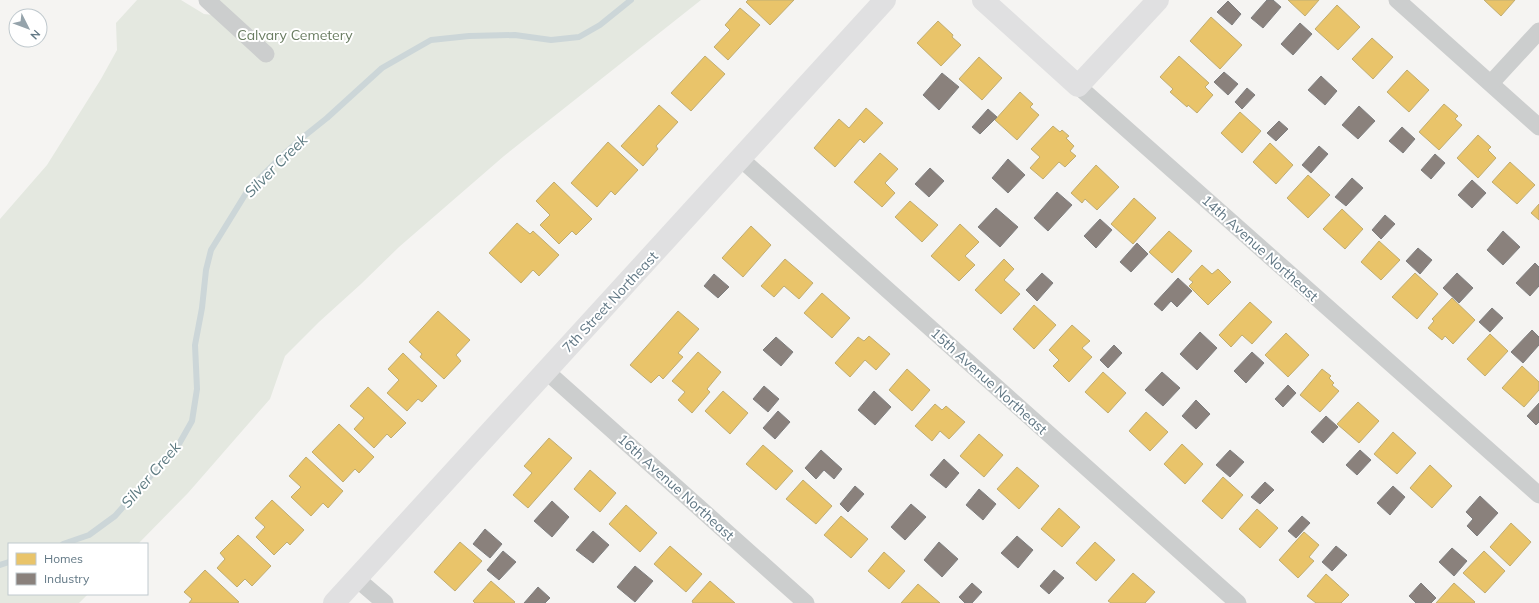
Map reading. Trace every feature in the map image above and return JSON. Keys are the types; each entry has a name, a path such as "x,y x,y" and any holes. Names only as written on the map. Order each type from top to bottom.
{"street":[{"path":"207,0 266,54"},
{"name":"7th Street Northeast","path":"334,603 885,0"},
{"name":"14th Avenue Northeast","path":"983,0 1539,495"},
{"path":"1078,86 1158,0"},
{"path":"1397,0 1491,83 1539,128"},
{"path":"1491,83 1539,31"},
{"name":"15th Avenue Northeast","path":"741,158 1238,603"},
{"name":"16th Avenue Northeast","path":"546,371 806,603"},
{"path":"357,579 384,603"}],"green space":[{"name":"Calvary Cemetery","path":"137,0 181,0 204,14 223,16 207,0 701,0 504,156 399,247 319,322 285,356 270,399 188,493 139,543 8,543 8,595 87,595 79,603 0,603 0,219 47,165 101,79 117,50 116,23"}],"building: Homes":[{"path":"748,0 794,0 770,25 746,2"},
{"path":"1288,0 1319,0 1305,16"},
{"path":"1484,0 1515,0 1501,16"},
{"path":"1337,5 1360,27 1338,50 1315,29"},
{"path":"740,8 760,25 728,60 714,47 730,30 725,25"},
{"path":"1211,17 1242,45 1220,69 1190,41"},
{"path":"938,21 961,45 941,66 917,43"},
{"path":"1372,38 1393,57 1373,79 1352,59"},
{"path":"705,56 725,74 691,111 671,93"},
{"path":"1179,56 1209,83 1205,87 1213,95 1197,113 1188,105 1187,107 1170,92 1173,89 1160,77"},
{"path":"979,57 1002,78 982,100 959,79"},
{"path":"1407,70 1429,90 1409,112 1387,92"},
{"path":"1020,92 1033,104 1030,107 1039,115 1017,140 995,120"},
{"path":"1444,104 1458,116 1455,119 1462,125 1439,150 1419,132"},
{"path":"659,105 678,122 656,146 658,149 643,166 621,146"},
{"path":"866,108 883,123 864,143 860,139 835,167 814,148 839,119 849,128"},
{"path":"1240,112 1261,131 1242,153 1221,133"},
{"path":"1053,126 1060,132 1062,130 1069,136 1066,138 1074,146 1070,151 1076,156 1065,167 1059,162 1043,179 1030,168 1040,157 1031,149"},
{"path":"1478,135 1491,147 1488,150 1496,158 1478,178 1457,158"},
{"path":"608,142 638,170 615,195 611,191 597,207 571,183"},
{"path":"1270,143 1293,165 1276,184 1253,162"},
{"path":"880,153 898,169 885,183 895,193 882,207 854,182"},
{"path":"1510,162 1535,185 1517,204 1492,182"},
{"path":"1096,165 1119,187 1097,210 1085,199 1082,203 1071,193"},
{"path":"1308,175 1330,195 1308,218 1287,198"},
{"path":"554,182 592,219 576,235 572,231 559,244 540,225 550,215 536,201"},
{"path":"1134,198 1156,218 1133,244 1111,224"},
{"path":"910,201 938,225 922,242 895,217"},
{"path":"1539,204 1539,220 1531,213"},
{"path":"1342,209 1363,229 1345,249 1323,229"},
{"path":"517,223 530,234 533,231 559,255 539,276 533,270 521,283 489,253"},
{"path":"960,224 979,242 965,256 975,265 959,281 931,256"},
{"path":"751,226 771,245 743,277 722,258"},
{"path":"1169,231 1192,251 1172,273 1149,252"},
{"path":"1379,241 1400,260 1381,280 1361,262"},
{"path":"785,259 813,283 799,299 784,286 774,297 761,286"},
{"path":"1004,259 1014,269 1004,280 1020,294 1001,314 975,290"},
{"path":"1202,265 1212,274 1218,269 1231,282 1208,305 1189,286 1193,282 1189,279"},
{"path":"1415,273 1438,294 1417,319 1392,297"},
{"path":"822,293 850,318 832,338 804,313"},
{"path":"1452,298 1475,320 1453,344 1445,336 1442,340 1428,328 1434,321 1432,319"},
{"path":"1250,302 1272,322 1252,344 1242,335 1231,347 1219,335"},
{"path":"1034,305 1056,325 1034,349 1013,329"},
{"path":"438,311 470,340 456,355 461,361 444,379 420,357 422,354 409,342"},
{"path":"678,311 699,329 678,353 683,357 663,379 659,375 651,383 630,365"},
{"path":"1072,325 1090,341 1082,348 1092,357 1069,382 1053,366 1059,360 1049,350"},
{"path":"1286,333 1309,355 1288,377 1265,355"},
{"path":"1490,334 1508,351 1485,376 1467,359"},
{"path":"869,336 890,354 876,370 865,360 850,377 835,363 858,337 864,341"},
{"path":"698,352 721,372 707,389 710,392 692,413 678,400 685,392 672,381"},
{"path":"403,353 437,386 422,402 418,399 407,411 387,393 399,380 388,369"},
{"path":"1522,366 1539,382 1539,390 1524,407 1502,388"},
{"path":"907,369 930,390 912,411 889,390"},
{"path":"1322,369 1331,376 1329,378 1334,383 1332,385 1339,391 1320,412 1300,395"},
{"path":"1103,372 1126,393 1108,413 1085,392"},
{"path":"368,387 406,423 391,438 387,434 374,448 354,429 364,418 350,406"},
{"path":"723,391 748,413 730,434 705,411"},
{"path":"1358,402 1379,421 1359,443 1337,424"},
{"path":"935,404 942,410 946,406 965,422 949,439 940,431 932,441 915,426"},
{"path":"1146,412 1168,432 1150,451 1129,431"},
{"path":"339,424 374,457 359,473 355,469 343,482 312,452"},
{"path":"1393,432 1416,453 1397,474 1374,454"},
{"path":"979,434 1003,455 984,477 960,456"},
{"path":"549,438 572,458 528,508 513,495 532,473 524,466"},
{"path":"1182,444 1203,464 1185,484 1164,464"},
{"path":"763,445 793,471 776,490 746,464"},
{"path":"306,457 343,491 328,508 323,503 311,516 291,497 301,487 289,476"},
{"path":"1430,465 1452,486 1432,508 1410,488"},
{"path":"1017,467 1039,486 1019,509 997,489"},
{"path":"590,470 616,493 600,512 574,489"},
{"path":"1223,477 1243,495 1222,519 1202,501"},
{"path":"803,480 832,506 816,524 786,499"},
{"path":"272,500 304,530 290,545 287,542 274,555 256,537 265,527 255,518"},
{"path":"626,505 657,533 640,552 609,524"},
{"path":"1059,508 1080,527 1062,547 1041,529"},
{"path":"1257,509 1278,528 1260,548 1239,529"},
{"path":"841,516 868,539 851,558 824,535"},
{"path":"1511,523 1531,542 1510,566 1490,547"},
{"path":"1304,532 1319,545 1309,557 1314,561 1298,578 1279,560"},
{"path":"238,535 271,566 252,586 245,579 237,587 217,568 225,559 220,553"},
{"path":"460,542 482,561 455,591 434,572"},
{"path":"1095,542 1115,560 1096,581 1076,563"},
{"path":"670,546 702,574 686,592 654,564"},
{"path":"1484,551 1505,571 1485,593 1463,573"},
{"path":"884,552 905,571 889,589 868,571"},
{"path":"205,570 239,602 189,603 192,599 184,592"},
{"path":"1133,573 1155,592 1145,603 1111,603 1108,601"},
{"path":"1326,574 1349,595 1341,603 1316,603 1307,596"},
{"path":"491,581 515,602 475,603 473,601"},
{"path":"710,581 735,603 693,603 692,601"},
{"path":"1454,583 1475,602 1436,603"},
{"path":"918,584 940,603 901,603"}],"building: Industry":[{"path":"1267,0 1273,0 1281,7 1263,28 1251,18"},
{"path":"1228,1 1241,14 1232,25 1217,12"},
{"path":"1300,23 1312,34 1293,55 1281,44"},
{"path":"1224,72 1238,84 1228,95 1214,82"},
{"path":"942,73 959,87 939,110 923,95"},
{"path":"1321,76 1337,91 1325,105 1308,90"},
{"path":"1247,88 1255,95 1242,109 1235,102"},
{"path":"1359,106 1375,121 1358,139 1342,125"},
{"path":"988,109 997,117 980,134 972,127"},
{"path":"1279,121 1288,129 1276,141 1267,133"},
{"path":"1402,127 1415,139 1403,153 1389,141"},
{"path":"1319,146 1328,154 1311,173 1302,165"},
{"path":"1435,154 1445,163 1431,179 1421,170"},
{"path":"1008,159 1025,175 1008,193 992,178"},
{"path":"930,168 944,181 929,197 915,184"},
{"path":"1352,178 1363,188 1346,206 1335,197"},
{"path":"1472,180 1486,193 1472,208 1458,195"},
{"path":"1057,192 1072,205 1048,231 1034,218"},
{"path":"996,208 1018,227 1000,247 978,227"},
{"path":"1385,215 1395,224 1381,239 1372,230"},
{"path":"1100,219 1112,230 1096,248 1084,236"},
{"path":"1503,231 1520,247 1503,265 1487,250"},
{"path":"1137,243 1148,254 1131,272 1120,262"},
{"path":"1418,248 1432,260 1420,274 1406,261"},
{"path":"1535,263 1539,267 1539,286 1530,296 1516,283"},
{"path":"1042,273 1053,283 1037,301 1026,290"},
{"path":"1457,273 1473,288 1459,303 1443,288"},
{"path":"714,274 729,287 718,298 704,286"},
{"path":"1178,278 1192,291 1177,307 1171,301 1162,311 1154,304"},
{"path":"1492,308 1503,318 1490,332 1479,322"},
{"path":"1532,330 1539,337 1539,345 1523,363 1511,352"},
{"path":"1200,332 1217,348 1197,370 1180,354"},
{"path":"776,337 793,352 781,366 763,350"},
{"path":"1114,345 1122,353 1108,368 1100,360"},
{"path":"1252,352 1264,363 1246,383 1234,371"},
{"path":"1162,372 1180,388 1163,406 1145,390"},
{"path":"1288,385 1296,393 1283,407 1275,399"},
{"path":"764,386 779,399 768,412 753,399"},
{"path":"874,391 891,407 875,425 858,410"},
{"path":"1196,400 1210,414 1196,429 1182,416"},
{"path":"1539,403 1539,422 1536,425 1527,416"},
{"path":"778,411 790,422 775,439 763,428"},
{"path":"1326,416 1338,427 1323,443 1311,432"},
{"path":"821,450 842,469 834,479 824,470 816,479 805,468"},
{"path":"1230,450 1244,462 1230,477 1216,465"},
{"path":"1360,450 1371,460 1357,475 1346,465"},
{"path":"944,459 959,473 946,488 930,475"},
{"path":"1265,482 1274,490 1260,504 1251,497"},
{"path":"855,486 864,494 848,512 840,504"},
{"path":"1393,486 1405,497 1390,515 1377,503"},
{"path":"979,489 996,504 983,520 966,505"},
{"path":"1480,496 1498,513 1477,536 1467,526 1473,519 1466,512"},
{"path":"552,501 569,517 552,537 534,521"},
{"path":"911,504 926,517 905,540 891,527"},
{"path":"1302,516 1310,523 1296,538 1288,531"},
{"path":"485,529 502,544 490,558 473,544"},
{"path":"593,531 609,545 593,563 576,550"},
{"path":"1017,536 1033,550 1018,568 1001,553"},
{"path":"939,542 958,559 942,577 924,560"},
{"path":"1336,546 1347,555 1332,571 1322,562"},
{"path":"1452,548 1467,561 1454,576 1439,562"},
{"path":"503,551 516,562 499,580 487,570"},
{"path":"635,566 653,581 635,602 617,587"},
{"path":"1054,570 1064,578 1049,594 1040,586"},
{"path":"972,583 982,592 972,603 965,603 959,597"},
{"path":"1421,583 1436,598 1431,603 1416,603 1409,596"},
{"path":"538,587 550,598 545,603 524,603"}],"waterway":[{"name":"Silver Creek","path":"66,543 89,535 115,516 179,444 192,421 197,389 195,345 202,308 206,270 211,250 248,190 282,156 327,118 382,68 431,40 469,36 515,35 551,40 579,37 600,25 631,0"},
{"name":"Silver Creek","path":"0,565 8,562"}]}
